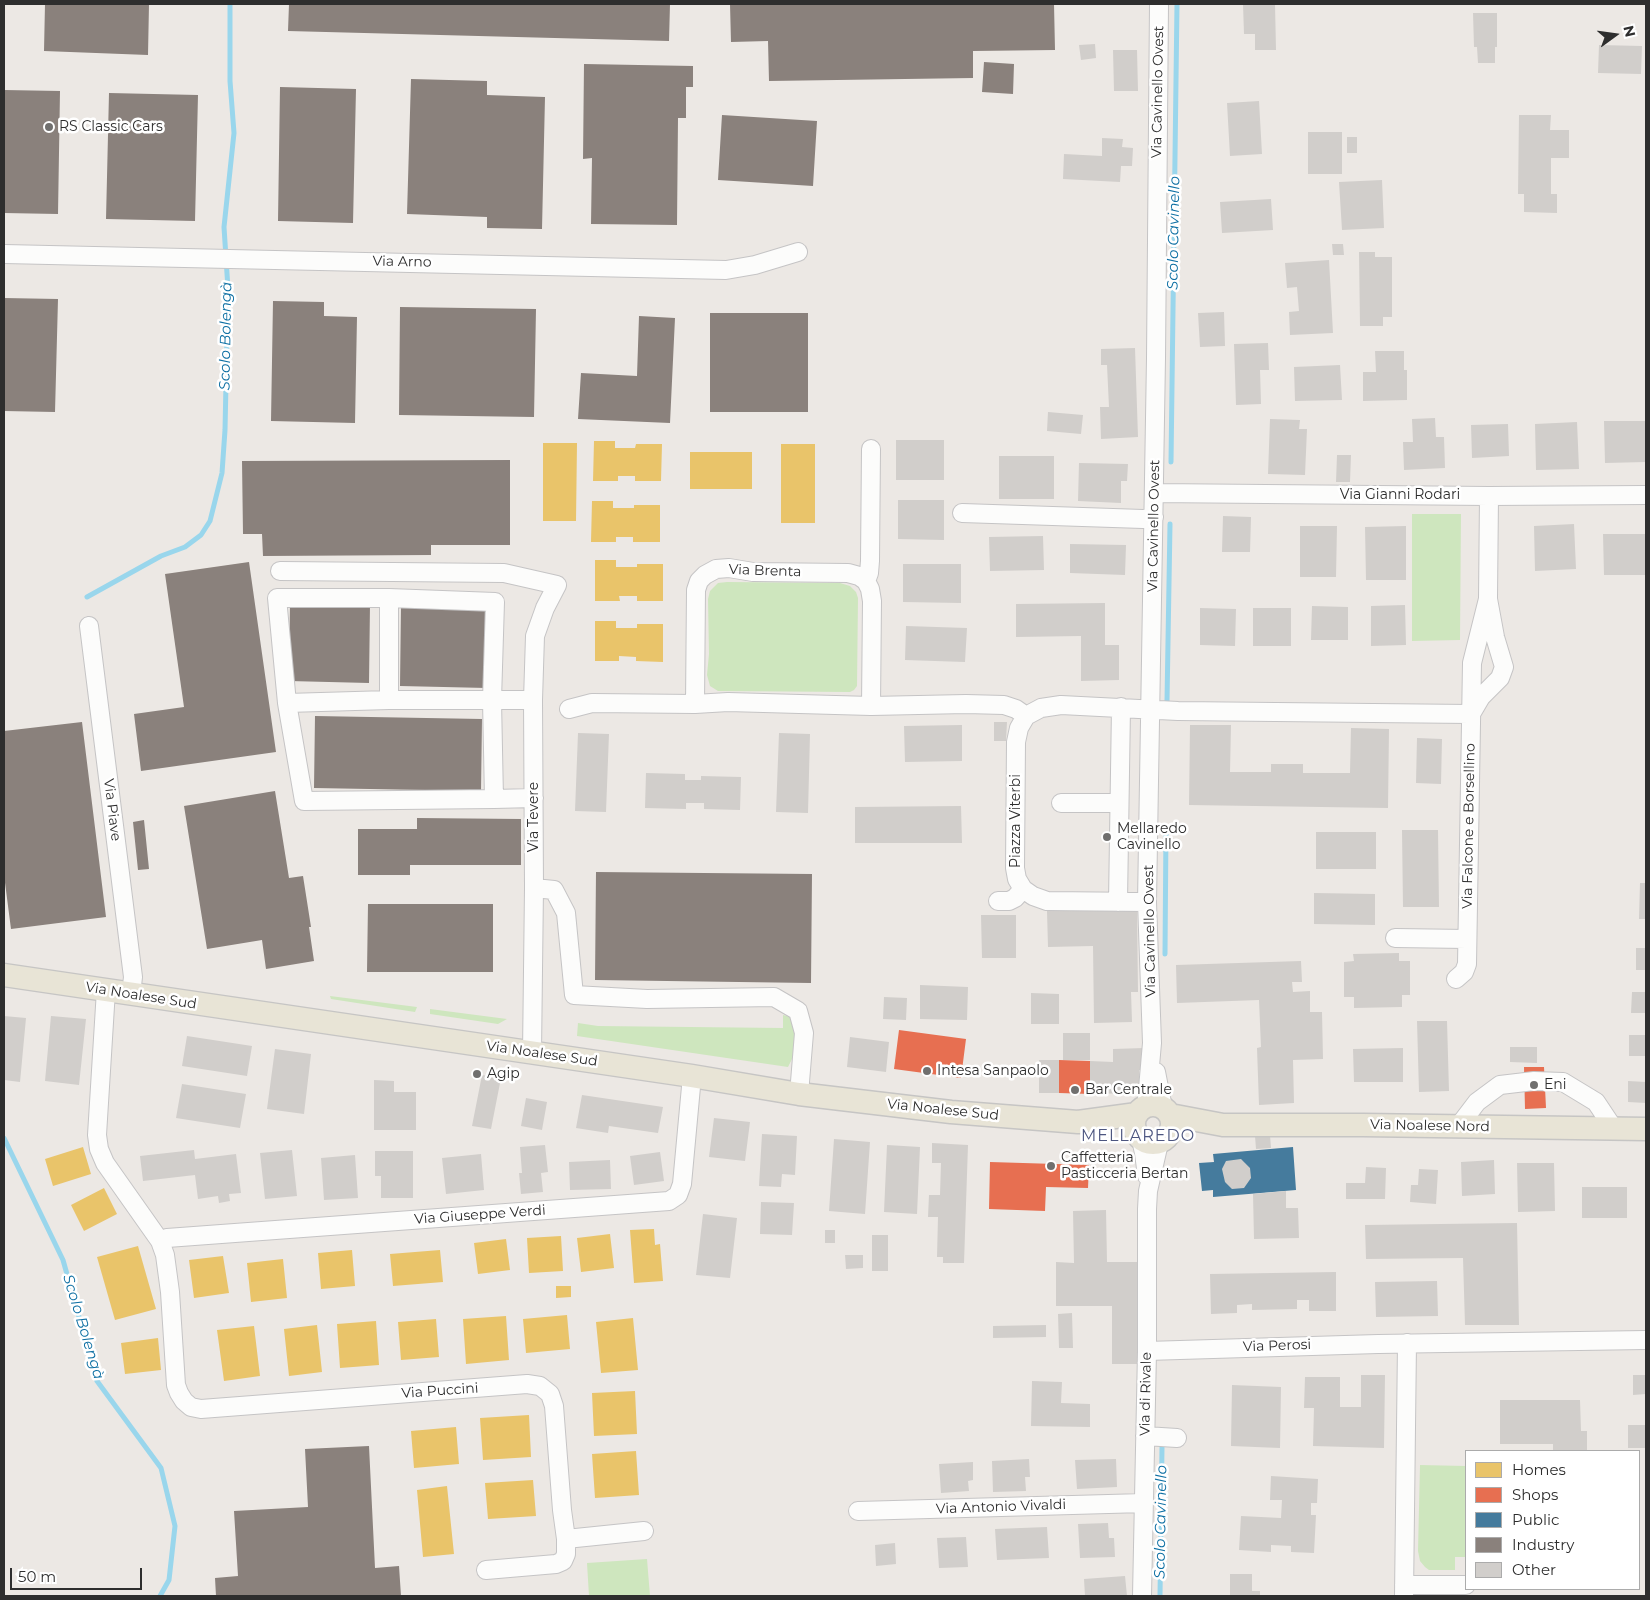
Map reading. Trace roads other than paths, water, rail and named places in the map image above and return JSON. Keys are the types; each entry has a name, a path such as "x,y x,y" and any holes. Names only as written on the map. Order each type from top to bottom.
{"main road":[{"name":"Via Noalese Sud","path":"4,975 692,1076 799,1094 951,1112 1082,1122 1153,1124"},
{"name":"Via Noalese Nord","path":"1153,1124 1646,1129"}],"street":[{"name":"Via Cavinello Ovest","path":"1153,1124 1147,902 1154,518 1159,4"},
{"name":"Via Arno","path":"4,254 726,270 755,265 798,252"},
{"path":"871,449 870,561 866,581 872,602 871,706"},
{"name":"Via Gianni Rodari","path":"1154,494 1646,495"},
{"name":"Via Falcone e Borsellino","path":"1470,714 1481,697 1500,678 1504,667 1495,637 1488,599 1489,496"},
{"path":"962,513 1154,518"},
{"name":"Via Brenta","path":"695,704 696,590 699,581 705,575 716,570 729,568 753,572 848,573 859,576 866,581"},
{"name":"Via Tevere","path":"280,571 504,573 557,585 545,608 535,636 533,700 534,888 532,1053"},
{"path":"494,799 492,700 495,602 389,598 277,598 287,703 304,801 494,799 534,798"},
{"path":"389,598 389,700"},
{"name":"Via Falcone e Borsellino","path":"1456,979 1464,972 1468,938 1470,714 1474,653 1488,599"},
{"name":"Via Piave","path":"88,626 133,978 131,994"},
{"path":"287,703 389,700 533,700"},
{"path":"569,709 603,702 695,704 728,702 871,706 1004,705 1016,709 1026,716 1040,708 1061,705 1151,709 1470,714"},
{"path":"1118,902 1118,803 1121,707"},
{"name":"Piazza Viterbi","path":"1023,889 1017,879 1015,868 1016,742 1019,728 1026,716"},
{"path":"1061,803 1118,803"},
{"path":"534,888 554,890 566,913 574,995 647,999 774,997 798,1011 804,1033 799,1094"},
{"path":"998,901 1014,898 1023,889 1032,896 1047,901 1147,902"},
{"path":"1396,938 1468,938"},
{"path":"106,990 97,1134 99,1149 105,1162 160,1241"},
{"name":"Via Giuseppe Verdi","path":"160,1241 167,1238 668,1201 678,1195 682,1184 692,1076"},
{"path":"1458,1126 1477,1102 1500,1085 1534,1081 1563,1082 1596,1102 1614,1129"},
{"name":"Via di Rivale","path":"1142,1596 1146,1436 1148,1191 1153,1124"},
{"name":"Via Puccini","path":"160,1241 165,1256 170,1292 176,1385 179,1394 191,1407 201,1409 517,1385 540,1386 550,1394 554,1406 566,1554 563,1561 556,1564 486,1570"},
{"name":"Via Perosi","path":"1147,1351 1407,1343 1646,1340"},
{"path":"1407,1343 1404,1590 1465,1585"},
{"path":"1146,1436 1177,1438"},
{"name":"Via Antonio Vivaldi","path":"858,1511 1144,1503"},
{"path":"566,1539 644,1531"}],"waterway":[{"name":"Scolo Bolengà","path":"87,597 161,556 185,547 201,535 210,521 222,473 225,430 228,289 224,227 234,133 230,81 230,4"},
{"name":"Scolo Cavinello","path":"1171,462 1177,4"},
{"name":"Scolo Cavinello","path":"1167,701 1170,524"},
{"name":"Scolo Cavinello","path":"1165,954 1166,827"},
{"name":"Scolo Bolengà","path":"4,1138 63,1260 97,1381 161,1468 175,1526 169,1580 160,1596"},
{"name":"Scolo Cavinello","path":"1160,1596 1162,1447"}],"place":[{"name":"RS Classic Cars","path":"49,127"},
{"name":"Mellaredo Cavinello","path":"1107,837"},
{"name":"Intesa Sanpaolo","path":"927,1071"},
{"name":"Agip","path":"477,1074"},
{"name":"Eni","path":"1534,1085"},
{"name":"Bar Centrale","path":"1075,1090"},
{"name":"Caffetteria Pasticceria Bertan","path":"1051,1166"}],"district":[{"name":"MELLAREDO","path":"1138,1136"}]}
